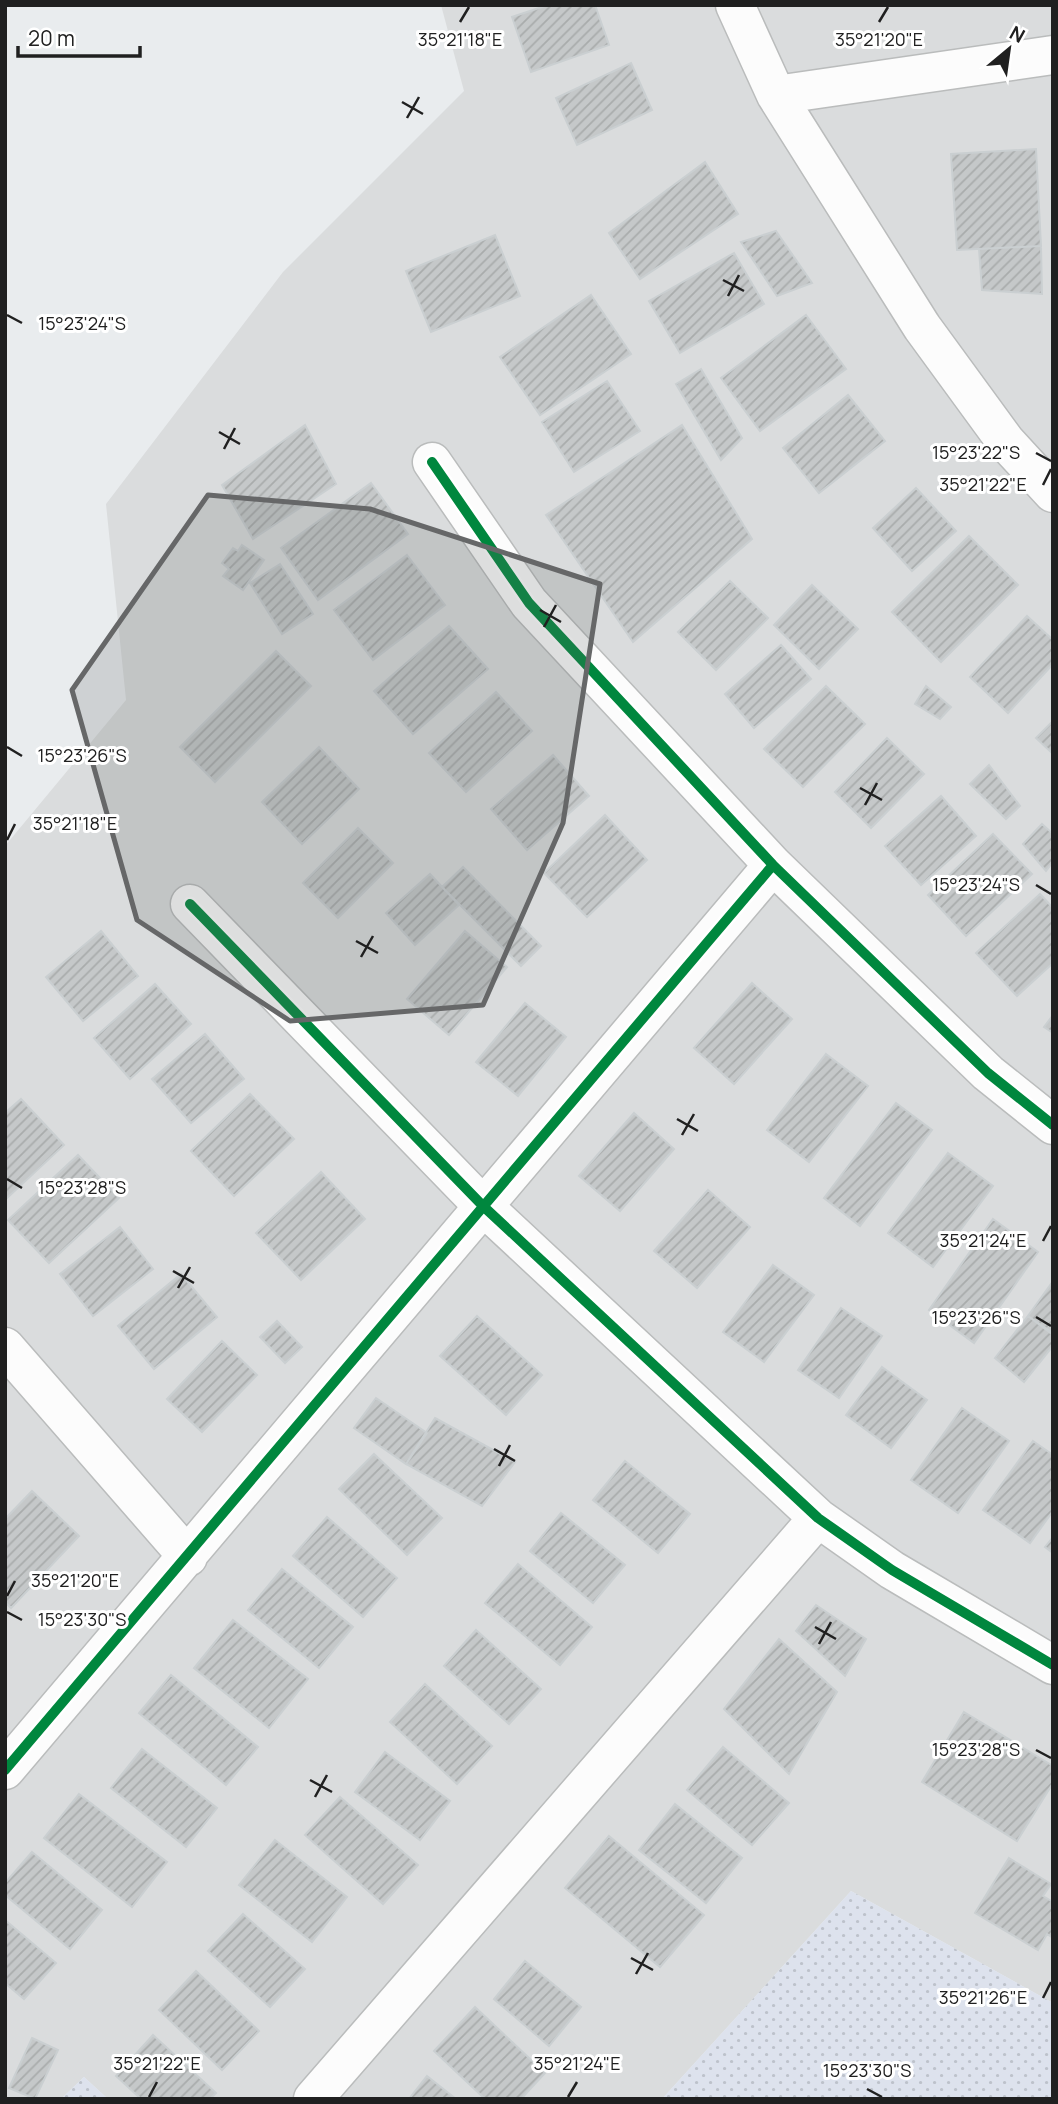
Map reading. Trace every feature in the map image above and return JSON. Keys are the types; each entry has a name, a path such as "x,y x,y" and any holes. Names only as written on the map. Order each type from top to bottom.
{"street":[{"path":"735,5 776,95 922,327 1006,442 1053,493"},
{"path":"776,95 1053,55"},
{"path":"432,462 529,603 773,865 988,1073 1053,1125"},
{"path":"5,1770 773,865"},
{"path":"190,904 483,1206 818,1518 892,1570 1053,1665"},
{"path":"5,1347 188,1557"},
{"path":"313,2099 818,1518"}],"highlighted area":[{"path":"208,495 370,509 600,584 563,823 483,1005 290,1021 137,920 72,690"}],"shaded area":[{"path":"441,5 1053,5 1053,2003 851,1891 662,2099 108,2099 84,2077 61,2099 5,2099 5,846 126,700 106,504 283,272 464,91"},
{"path":"851,1891 1053,2003 1053,2099 662,2099"},
{"path":"84,2077 108,2099 61,2099"}],"building":[{"path":"548,5 595,5 609,45 531,72 512,17"},
{"path":"631,63 652,110 577,145 556,98"},
{"path":"1036,149 1041,246 957,250 951,154"},
{"path":"705,162 738,214 640,279 609,233"},
{"path":"776,231 812,283 777,296 741,242"},
{"path":"495,235 520,296 431,332 406,271"},
{"path":"1041,246 1042,294 982,290 979,249"},
{"path":"734,253 764,304 680,353 649,301"},
{"path":"591,295 631,354 540,415 500,357"},
{"path":"806,315 846,369 760,431 721,378"},
{"path":"701,369 742,438 721,460 676,384"},
{"path":"607,381 640,431 574,472 542,422"},
{"path":"848,395 885,441 819,493 783,448"},
{"path":"305,425 336,484 253,539 222,485"},
{"path":"682,425 752,539 633,642 546,515"},
{"path":"371,483 408,534 318,600 281,548"},
{"path":"916,488 956,531 912,571 873,528"},
{"path":"969,536 1018,585 941,662 892,612"},
{"path":"242,545 264,560 243,590 223,576 229,569 222,563 233,548 238,551"},
{"path":"407,555 445,605 373,660 334,610"},
{"path":"280,564 313,614 282,634 250,583"},
{"path":"730,581 768,618 716,670 678,632"},
{"path":"812,585 858,629 819,669 774,625"},
{"path":"1027,616 1053,640 1053,664 1008,713 970,677"},
{"path":"449,626 488,669 413,734 374,691"},
{"path":"781,645 811,679 754,728 725,694"},
{"path":"276,651 311,686 215,782 180,747"},
{"path":"826,686 865,724 803,787 764,749"},
{"path":"926,686 951,707 940,719 915,704"},
{"path":"496,692 532,731 466,792 429,753"},
{"path":"1053,721 1053,754 1036,738"},
{"path":"887,738 924,774 871,828 835,792"},
{"path":"319,747 359,789 302,844 262,802"},
{"path":"553,755 589,796 527,850 491,809"},
{"path":"989,765 1020,806 1006,819 970,784"},
{"path":"941,796 976,836 921,885 885,846"},
{"path":"605,815 647,860 587,917 544,873"},
{"path":"1042,824 1053,834 1053,862 1046,871 1023,844"},
{"path":"358,828 393,863 338,918 303,883"},
{"path":"993,834 1032,874 966,936 928,895"},
{"path":"463,867 541,946 521,966 442,887"},
{"path":"430,874 459,905 415,945 386,913"},
{"path":"1040,894 1053,908 1053,963 1017,996 976,953"},
{"path":"101,931 138,976 83,1021 46,977"},
{"path":"465,931 507,967 449,1035 407,999"},
{"path":"752,983 792,1019 734,1084 694,1048"},
{"path":"155,984 191,1024 130,1079 94,1038"},
{"path":"525,1003 566,1037 518,1096 476,1062"},
{"path":"1053,1015 1053,1033 1044,1027"},
{"path":"205,1034 244,1079 191,1123 152,1079"},
{"path":"826,1054 868,1086 809,1162 767,1130"},
{"path":"250,1094 294,1139 234,1196 191,1151"},
{"path":"21,1099 64,1145 5,1200 5,1113"},
{"path":"896,1103 932,1130 860,1226 824,1198"},
{"path":"634,1113 674,1149 620,1211 579,1176"},
{"path":"948,1153 993,1186 933,1267 888,1233"},
{"path":"78,1155 119,1198 49,1263 8,1220"},
{"path":"321,1172 365,1219 301,1280 256,1233"},
{"path":"708,1190 750,1227 697,1288 654,1251"},
{"path":"993,1219 1038,1252 974,1343 929,1310"},
{"path":"120,1227 153,1269 93,1316 60,1274"},
{"path":"773,1265 814,1295 764,1362 723,1332"},
{"path":"181,1274 217,1317 154,1369 118,1326"},
{"path":"1053,1281 1053,1333 1028,1316"},
{"path":"841,1308 882,1336 839,1398 798,1370"},
{"path":"477,1316 542,1375 506,1415 440,1356"},
{"path":"1028,1316 1053,1335 1053,1346 1024,1382 995,1358"},
{"path":"277,1321 302,1347 285,1363 260,1337"},
{"path":"222,1341 257,1375 202,1432 167,1399"},
{"path":"882,1367 927,1400 891,1448 846,1415"},
{"path":"376,1398 427,1433 406,1464 354,1428"},
{"path":"962,1408 1009,1441 958,1513 911,1480"},
{"path":"435,1418 515,1462 482,1506 406,1464"},
{"path":"1033,1441 1053,1455 1053,1511 1030,1543 983,1510"},
{"path":"374,1454 442,1518 407,1555 339,1489"},
{"path":"625,1461 690,1514 658,1553 593,1500"},
{"path":"32,1491 79,1536 11,1608 5,1602 5,1519"},
{"path":"561,1513 625,1565 593,1603 530,1551"},
{"path":"327,1517 397,1578 363,1617 293,1556"},
{"path":"1053,1537 1053,1553 1045,1547"},
{"path":"518,1564 592,1627 560,1665 485,1603"},
{"path":"282,1569 353,1627 319,1668 248,1610"},
{"path":"816,1605 866,1639 845,1676 796,1631"},
{"path":"233,1620 308,1679 269,1728 194,1668"},
{"path":"476,1630 541,1689 509,1724 444,1666"},
{"path":"779,1639 837,1692 789,1774 724,1709"},
{"path":"171,1675 258,1747 226,1785 139,1713"},
{"path":"425,1684 492,1746 457,1784 390,1722"},
{"path":"964,1712 1053,1766 1053,1783 1017,1841 922,1782"},
{"path":"723,1747 789,1803 752,1845 687,1790"},
{"path":"142,1749 217,1808 186,1847 111,1788"},
{"path":"385,1752 450,1801 420,1840 355,1792"},
{"path":"79,1794 167,1862 132,1907 44,1838"},
{"path":"340,1797 418,1865 383,1904 305,1835"},
{"path":"675,1804 742,1858 706,1903 639,1850"},
{"path":"609,1836 704,1915 660,1967 565,1888"},
{"path":"275,1840 347,1897 312,1942 239,1885"},
{"path":"32,1852 102,1910 70,1949 5,1895 5,1883"},
{"path":"1009,1858 1051,1884 1043,1896 1053,1902 1053,1938 1047,1934 1038,1950 975,1913"},
{"path":"243,1914 305,1969 270,2007 208,1951"},
{"path":"5,1920 56,1963 24,1999 5,1983"},
{"path":"525,1961 581,2007 549,2046 494,1999"},
{"path":"196,1971 259,2031 222,2070 159,2010"},
{"path":"475,2007 545,2073 521,2099 485,2099 434,2051"},
{"path":"153,2035 216,2093 210,2099 141,2099 116,2076"},
{"path":"32,2038 58,2050 35,2099 9,2088"},
{"path":"427,2076 456,2099 409,2099"}],"cycle path":[{"path":"432,462 529,603 773,865 988,1073 1053,1125"},
{"path":"5,1770 773,865"},
{"path":"190,904 483,1206 818,1518 892,1570 1053,1665"}]}
